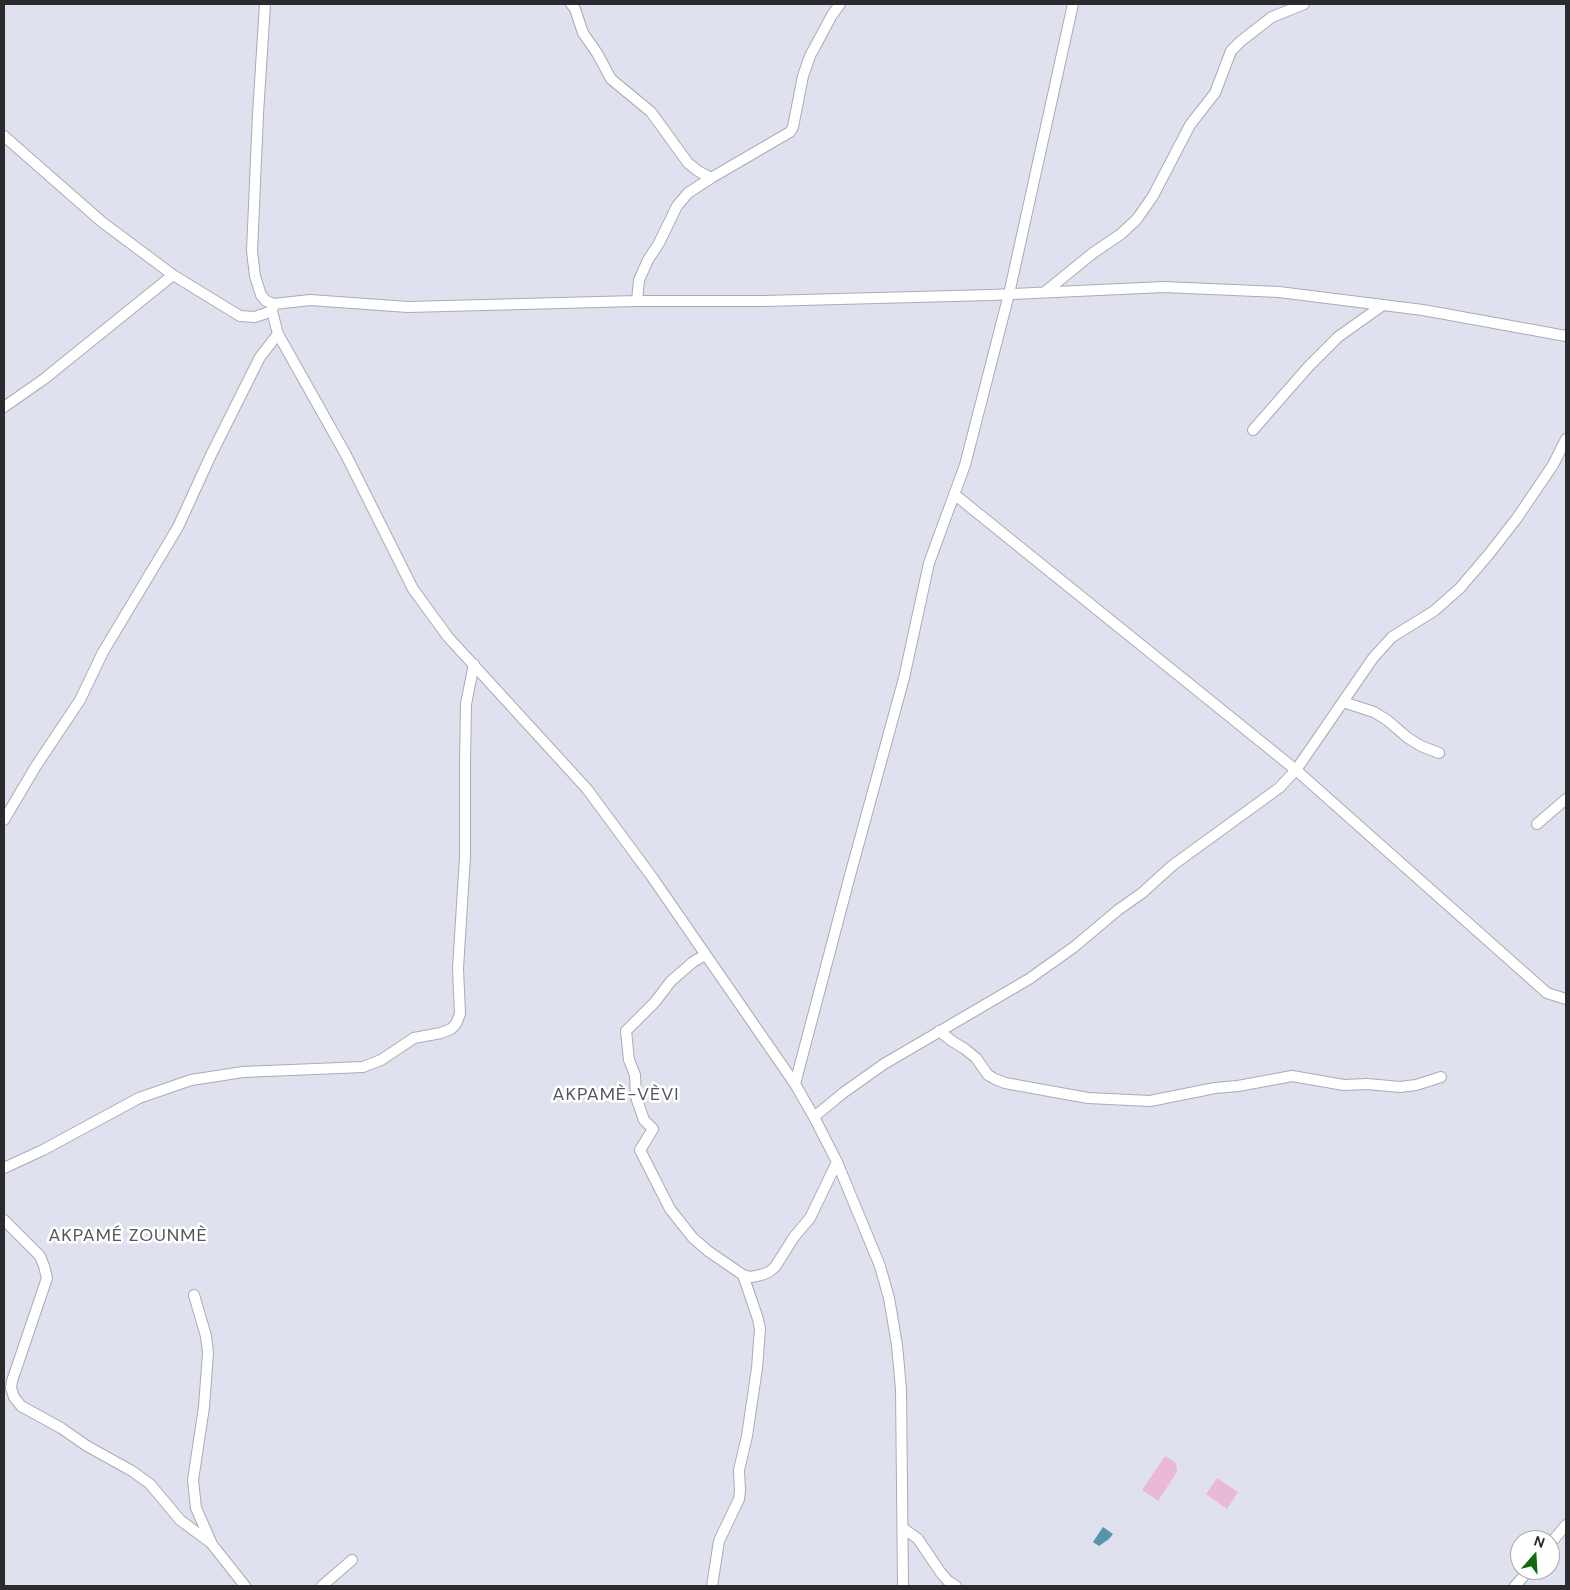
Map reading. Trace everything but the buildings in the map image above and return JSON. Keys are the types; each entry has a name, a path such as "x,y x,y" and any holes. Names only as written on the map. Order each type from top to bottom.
{"street":[{"path":"265,4 252,251 255,276 261,295 273,308 278,334 346,455 413,589 448,637 587,789 652,877 795,1084 838,1162 880,1266 889,1298 897,1345 901,1389 903,1586"},
{"path":"571,4 575,9 583,33 598,53 611,79 651,112 688,163 711,178"},
{"path":"637,301 639,280 648,260 659,243 677,206 688,193 790,132 793,127 803,76 810,56 840,4"},
{"path":"795,1084 848,879 904,678 929,563 964,464 1009,294 1073,4"},
{"path":"1045,292 1093,253 1121,234 1137,219 1153,196 1190,125 1215,93 1231,51 1240,41 1272,17 1304,4"},
{"path":"4,136 102,222 173,275 240,316 255,318 273,308 310,300 408,307 637,301 764,301 1009,294 1164,287 1279,292 1423,310 1566,336"},
{"path":"4,406 44,379 173,275"},
{"path":"1253,430 1309,366 1338,337 1383,305"},
{"path":"4,820 36,766 80,700 103,652 178,527 211,455 260,357 278,334"},
{"path":"814,1117 843,1093 884,1064 1028,980 1074,947 1118,910 1142,893 1173,865 1279,788 1296,770 1373,658 1392,637 1434,611 1460,588 1489,554 1553,465 1566,440"},
{"path":"954,494 1296,770 1547,993 1566,999"},
{"path":"4,1168 43,1150 138,1098 191,1080 243,1072 363,1067 381,1060 414,1038 451,1030 460,1014 458,968 465,857 466,704 474,664"},
{"path":"1343,702 1374,712 1387,720 1408,738 1421,746 1439,753"},
{"path":"1537,824 1566,799"},
{"path":"705,955 693,962 671,981 655,1002 626,1031 629,1060 635,1075 636,1097 644,1120 653,1129 640,1150 654,1174 662,1194 679,1221 708,1252 743,1275 751,1277 761,1275 775,1267 794,1237 815,1210 838,1162"},
{"path":"940,1031 952,1041 965,1048 976,1058 988,1075 995,1079 1005,1083 1088,1098 1150,1101 1215,1088 1238,1086 1292,1076 1344,1085 1367,1084 1400,1087 1416,1085 1441,1077"},
{"path":"4,1220 40,1256 47,1278 12,1381 11,1388 14,1397 21,1406 61,1428 150,1484 180,1520 211,1543 245,1586"},
{"path":"712,1586 719,1542 739,1499 739,1470 747,1436 757,1368 760,1329 756,1310 743,1275"},
{"path":"194,1295 206,1336 208,1354 204,1407 194,1480 196,1508 211,1543"},
{"path":"903,1528 918,1539 941,1573 956,1586"},
{"path":"322,1586 352,1560"}],"shaded area":[{"path":"1165,1456 1176,1463 1177,1472 1158,1501 1142,1490"},
{"path":"1217,1478 1238,1492 1227,1509 1206,1494"}],"water":[{"path":"1103,1527 1113,1534 1099,1546 1093,1542"}],"district":[{"name":"AKPAMÈ-VÈVI","path":"616,1095"},
{"name":"AKPAMÉ ZOUNMÈ","path":"128,1236"}]}
